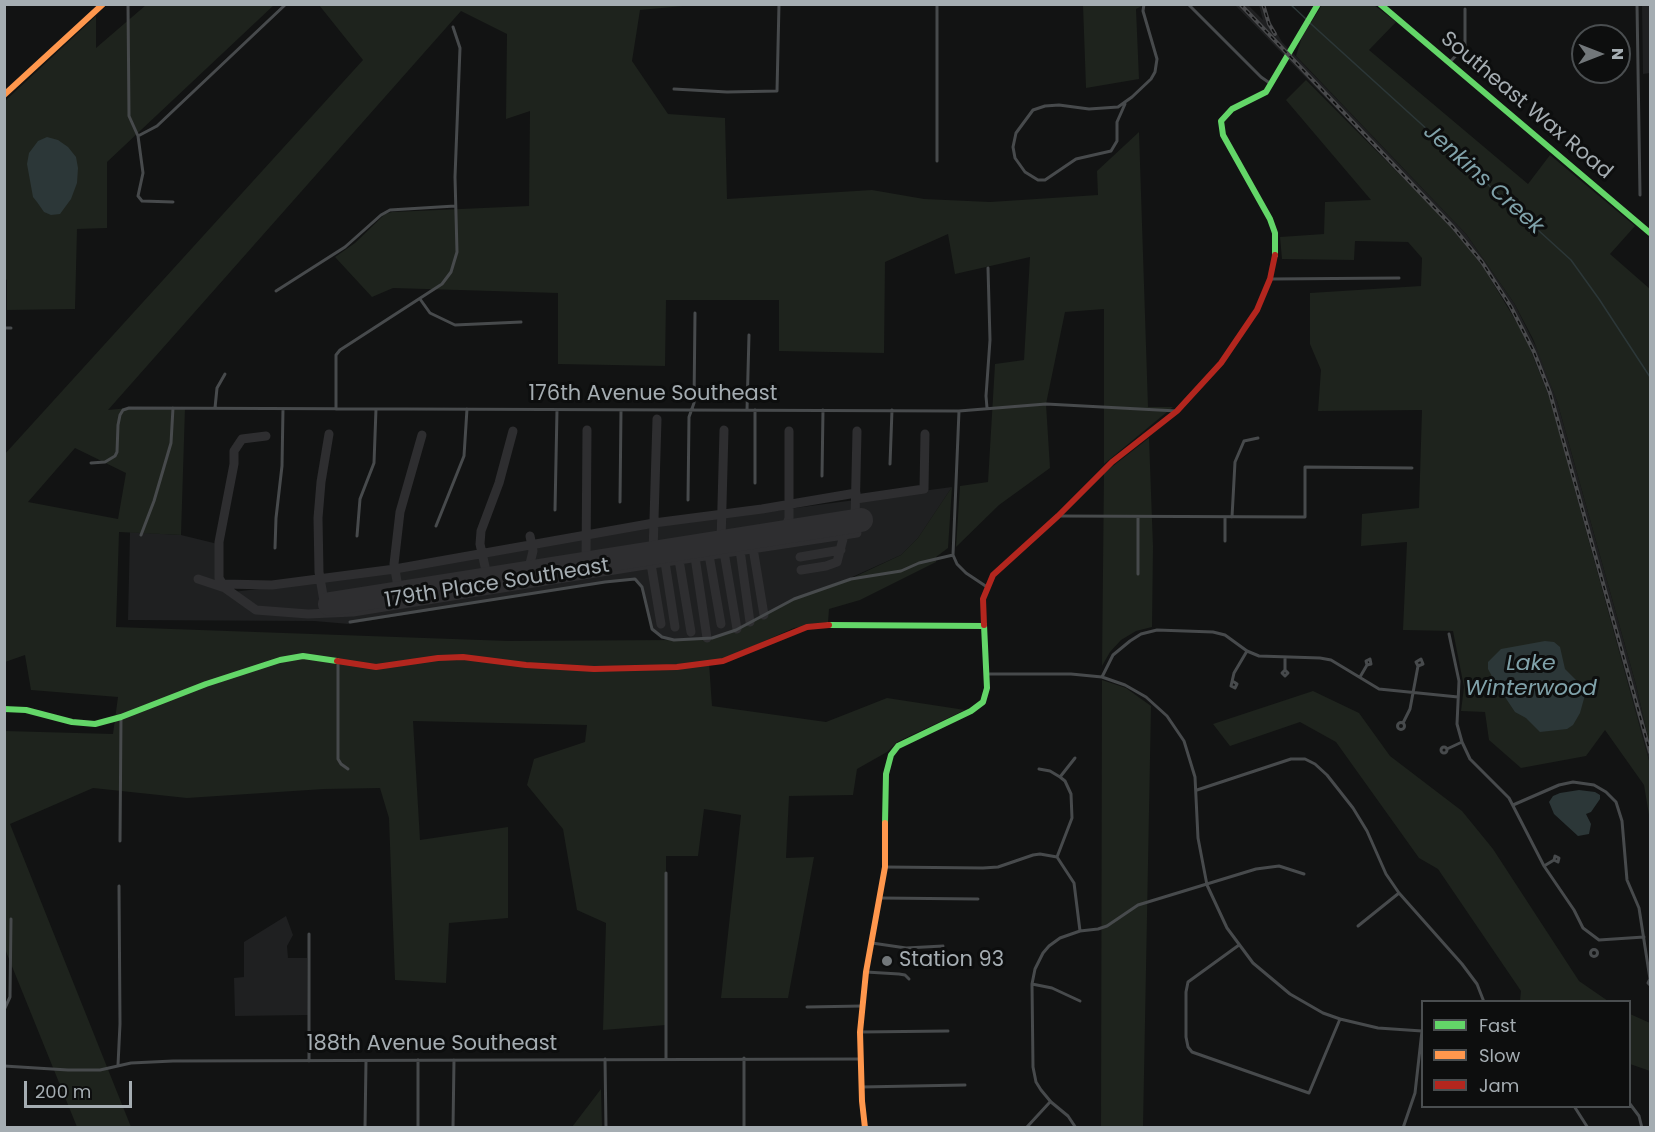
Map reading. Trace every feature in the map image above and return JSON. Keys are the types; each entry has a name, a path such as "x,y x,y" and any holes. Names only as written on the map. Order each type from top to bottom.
{"street":[{"path":"4,95 103,4"},
{"path":"128,4 129,116 138,136 143,173 140,199 142,201 173,202"},
{"path":"138,136 157,126 286,4"},
{"path":"674,89 727,92 777,91 779,4"},
{"path":"937,4 938,160"},
{"path":"1125,104 1113,108 1089,110 1059,105 1036,108 1028,115 1016,133 1013,147 1016,158 1025,172 1038,180 1045,180 1076,159 1111,151 1117,141 1118,122 1125,104 1151,79 1156,65 1157,59 1143,11 1144,4"},
{"path":"1188,4 1261,77 1272,85"},
{"path":"865,1128 861,1087 860,1032 866,972 885,867 886,774 891,754 898,746 980,705 986,694 987,674 984,599 993,575 1058,516 1112,462 1177,411 1230,351 1257,310 1270,279 1276,246 1272,225 1221,130 1221,121 1225,114 1236,106 1261,96 1272,85 1318,4"},
{"name":"Southeast Wax Road","path":"1380,4 1650,233"},
{"path":"1637,4 1640,195"},
{"path":"1449,63 1465,46 1465,9"},
{"path":"336,409 336,355 340,350 442,284 451,272 457,252 455,206 460,48 453,27"},
{"path":"276,291 345,247 381,215 390,210 455,206"},
{"path":"987,408 990,340 988,268"},
{"path":"1270,279 1399,278"},
{"path":"420,299 430,313 455,325 521,322"},
{"path":"688,501 689,417 694,403 696,313"},
{"path":"4,328 11,328"},
{"path":"747,410 748,335"},
{"path":"215,408 217,388 225,374"},
{"name":"176th Avenue Southeast","path":"91,463 105,462 115,456 120,415 123,410 129,408 959,411 1048,404 1177,411"},
{"path":"141,535 154,501 171,443 173,408"},
{"path":"275,548 282,466 283,409"},
{"path":"357,536 360,499 374,463 376,409"},
{"path":"436,526 464,456 467,409"},
{"path":"555,510 557,409"},
{"path":"620,502 621,410"},
{"path":"755,410 755,483"},
{"path":"822,476 823,410"},
{"path":"890,464 892,410"},
{"path":"959,411 953,555 957,564 966,573 987,587"},
{"path":"1232,517 1235,462 1244,441 1258,438"},
{"path":"1058,516 1305,517 1305,467 1412,468"},
{"path":"1138,517 1138,574"},
{"path":"1226,517 1226,541"},
{"name":"179th Place Southeast","path":"350,622 635,579 642,587 652,629 662,637 674,640 712,638 737,629 794,599 850,579 901,571 919,563 953,555"},
{"path":"4,709 26,710 72,722 95,724 121,717 206,684 280,660 303,656 376,667 438,658 463,657 594,669 677,667 717,663 807,627 826,625 984,626"},
{"path":"1102,677 1113,655 1130,641 1149,632 1220,633 1259,656 1331,660 1379,689 1458,697"},
{"path":"1449,634 1459,681 1457,724 1470,759 1503,790 1544,866 1574,910 1583,928 1599,940 1644,937"},
{"path":"1234,682 1234,673 1247,651"},
{"path":"1285,657 1285,670"},
{"path":"338,661 339,759 341,764 348,769"},
{"path":"1360,677 1367,665"},
{"path":"1403,723 1408,716 1418,666"},
{"path":"987,674 1071,674 1102,677 1125,685 1146,697 1167,716 1184,741 1197,790 1198,838 1207,885 1227,928 1253,963 1279,986 1301,1001 1340,1019 1378,1028 1421,1031"},
{"path":"120,841 121,717"},
{"path":"1447,749 1462,742"},
{"path":"1060,777 1075,758"},
{"path":"1197,790 1281,761 1300,759 1315,764 1327,775 1353,808 1367,831 1386,874 1399,893 1462,964 1480,990 1483,1000"},
{"path":"1040,769 1050,771 1060,777 1069,787 1072,818 1057,857"},
{"path":"1513,805 1559,785 1573,782 1594,785 1613,798 1621,814 1627,880 1639,908 1650,985"},
{"path":"885,867 982,868 998,867 1033,855 1057,857 1074,883 1080,931"},
{"path":"1544,866 1554,860"},
{"path":"1076,1128 1068,1116 1050,1102 1038,1086 1033,1067 1032,984 1035,969 1049,946 1060,938 1080,931 1103,928 1138,904 1256,869 1273,866 1291,868 1304,874"},
{"path":"666,873 666,1059"},
{"path":"118,1065 119,886"},
{"path":"1358,926 1399,893"},
{"path":"880,898 978,899"},
{"path":"4,1010 10,997 11,919"},
{"path":"309,934 309,1061"},
{"path":"1595,950 1599,940"},
{"path":"872,943 906,948 943,946"},
{"path":"1239,945 1188,982 1186,1037 1188,1047 1192,1052 1310,1093 1340,1019"},
{"path":"866,972 899,974 909,979"},
{"path":"1032,984 1058,990 1080,1001"},
{"path":"807,1007 862,1006"},
{"path":"860,1032 948,1031"},
{"path":"1403,1128 1414,1093 1421,1039"},
{"path":"744,1058 744,1128"},
{"path":"605,1059 606,1128"},
{"name":"188th Avenue Southeast","path":"4,1066 100,1070 118,1065 173,1061 860,1059"},
{"path":"418,1060 418,1128"},
{"path":"453,1128 454,1060"},
{"path":"365,1128 366,1061"},
{"path":"861,1087 965,1085"},
{"path":"1027,1127 1050,1102"},
{"path":"1631,1106 1639,1116 1642,1128"},
{"path":"1577,1108 1588,1128"}],"shaded area":[{"path":"146,5 274,5 107,162 107,228 77,229 75,309 7,310 5,101 96,16 96,48"},
{"path":"319,5 694,5 640,10 632,61 668,114 725,118 727,199 872,190 924,199 990,202 1098,195 1097,171 1139,132 1148,407 1173,407 1104,464 1104,309 1065,312 1046,404 1050,468 999,505 956,547 960,486 988,482 995,364 1024,360 1030,257 955,274 948,234 885,262 884,353 779,351 779,300 666,300 665,366 558,364 558,293 393,288 372,297 335,257 355,243 385,214 529,206 530,111 506,119 507,34 461,11 108,410 185,408 181,535 119,532 116,627 509,641 712,638 737,629 794,599 850,579 901,555 918,538 952,487 948,548 936,557 936,562 860,600 829,609 828,623 794,628 724,659 709,663 712,706 826,722 887,698 965,710 897,742 887,752 857,769 853,795 789,796 786,858 814,857 788,998 721,998 741,815 704,809 698,856 666,856 666,1025 603,1030 606,923 577,910 563,829 527,785 534,759 585,742 587,725 413,721 420,840 508,827 508,918 449,923 446,983 395,980 389,818 380,788 324,789 187,798 93,788 10,824 131,1127 77,1127 5,949 5,731 113,734 118,697 31,690 25,655 5,662 4,455 363,60","holes":["75,448 126,473 118,519 28,502"]},
{"path":"1083,5 1144,5 1136,9 1139,79 1086,88"},
{"path":"1235,5 1248,5 1263,20 1259,5 1264,5 1282,42 1466,234 1514,303 1542,359 1557,401 1636,685 1650,746 1650,763 1550,399 1525,336 1503,297 1465,243"},
{"path":"1322,5 1374,5 1396,22 1369,50 1528,184 1550,155 1635,226 1610,254 1650,289 1650,746 1636,685 1557,401 1533,339 1514,303 1466,234 1296,56 1302,37"},
{"path":"1642,5 1650,5 1650,73 1643,74"},
{"path":"1306,80 1465,243 1485,270 1525,336 1550,399 1650,764 1650,821 1644,785 1605,730 1586,756 1521,768 1489,740 1485,712 1461,711 1464,687 1453,631 1403,630 1407,542 1361,546 1362,514 1419,508 1422,410 1318,411 1321,370 1310,344 1310,293 1421,286 1422,258 1408,242 1355,241 1354,260 1282,259 1280,237 1324,234 1325,202 1371,200 1286,100"},
{"path":"1149,438 1153,547 1152,627 1136,631 1121,640 1110,652 1102,666 1104,473"},
{"path":"952,487 918,538 901,555 737,629 712,638 674,640 662,637 652,629 642,587 635,579 349,624 314,621 128,620 130,532 181,535 222,545 221,580 232,592 329,581 646,528"},
{"path":"1102,680 1126,688 1151,706 1143,1127 1101,1128"},
{"path":"1313,691 1359,713 1390,756 1462,811 1493,849 1579,981 1607,1000 1520,1000 1521,991 1438,869 1419,858 1336,742 1300,722 1230,746 1213,724"},
{"path":"286,916 293,935 287,946 288,958 307,958 308,1015 235,1016 234,978 244,977 244,942"},
{"path":"1631,1014 1650,1023 1650,1071 1631,1064"},
{"path":"601,1089 602,1127 572,1127"}],"water":[{"path":"47,137 58,140 68,147 76,157 78,168 77,183 71,199 60,214 51,215 44,212 33,197 27,164 29,153 38,141"},
{"name":"Lake Winterwood","path":"1545,641 1554,642 1560,647 1565,669 1584,688 1585,695 1580,713 1573,725 1567,729 1540,732 1526,718 1515,712 1495,682 1488,669 1488,662 1501,649"},
{"path":"1579,790 1595,792 1600,795 1600,799 1591,812 1586,814 1591,824 1589,834 1578,836 1554,814 1549,802 1553,796 1560,793"}],"waterway":[{"name":"Jenkins Creek","path":"1290,4 1306,19"},
{"name":"Jenkins Creek","path":"1310,23 1571,260 1650,377"}],"taxiway":[{"path":"653,553 657,419"},
{"path":"586,563 587,430"},
{"path":"721,542 724,430"},
{"path":"490,589 480,544 481,531 499,483 513,431"},
{"path":"784,532 789,518 789,431"},
{"path":"350,601 353,612 857,533 855,521 857,431"},
{"path":"326,613 319,572 318,518 329,434"},
{"path":"856,499 924,489 925,434"},
{"path":"401,604 394,564 400,512 422,435"},
{"path":"266,436 242,439 234,451 234,464 219,542 219,578 225,588 256,610 308,614 353,612"},
{"path":"223,584 272,585 395,569 654,523 762,509 856,493"},
{"path":"801,570 837,562 844,535"},
{"path":"528,572 533,551 530,536"},
{"path":"753,548 764,615"},
{"path":"740,550 750,622"},
{"path":"800,557 841,550"},
{"path":"724,552 737,629"},
{"path":"709,555 721,624"},
{"path":"622,557 639,566"},
{"path":"695,557 707,638"},
{"path":"679,560 691,632"},
{"path":"665,562 675,627"},
{"path":"651,564 661,624"},
{"path":"198,579 225,588"}],"runway":[{"path":"330,604 861,520"}],"railway":[{"path":"1240,4 1453,227 1482,262 1511,307 1534,352 1550,393 1650,752"},
{"path":"1263,4 1269,24 1275,34"}],"traffic: fast":[{"path":"1275,255 1275,233 1270,219 1223,135 1221,121 1232,109 1266,92 1318,4"},
{"path":"1380,4 1650,233"},
{"path":"829,625 984,626"},
{"path":"885,823 886,774 891,755 898,746 971,711 983,702 987,688 984,625"},
{"path":"4,709 26,710 72,722 95,724 121,717 206,684 280,660 303,656 337,661"}],"traffic: slow":[{"path":"4,95 103,4"},
{"path":"865,1128 860,1032 866,972 885,867 885,823"}],"traffic: jam":[{"path":"984,625 983,599 993,575 1058,516 1112,462 1177,411 1221,363 1257,310 1270,279 1275,255"},
{"path":"337,661 376,667 438,658 463,657 526,665 594,669 677,667 723,661 807,627 829,625"}],"place":[{"name":"Station 93","path":"887,961"}]}
